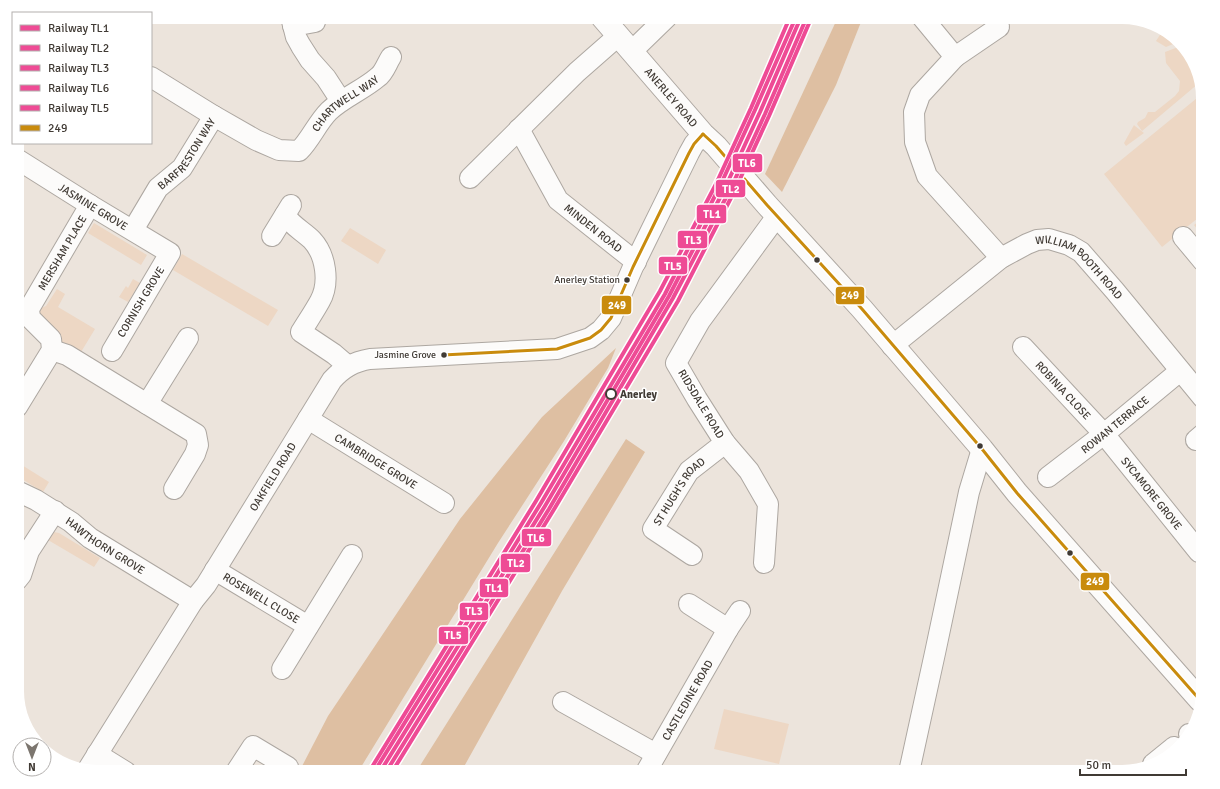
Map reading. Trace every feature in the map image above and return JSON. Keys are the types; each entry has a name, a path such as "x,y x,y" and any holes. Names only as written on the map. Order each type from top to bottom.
{"main road":[{"name":"ANERLEY ROAD","path":"608,24 772,210 862,309 1017,492 1196,695"}],"street":[{"path":"293,24 296,37 310,60 326,78 341,101"},
{"path":"470,178 577,72 657,24"},
{"path":"928,24 955,57"},
{"path":"999,27 955,57 920,95 914,112 915,142 927,176 1001,258"},
{"name":"CHARTWELL WAY","path":"300,151 307,143 322,119 341,101 379,77 391,57"},
{"path":"152,78 214,116"},
{"name":"BARFRESTON WAY","path":"133,230 158,188 182,168 214,116 256,140 279,150 300,151"},
{"name":"MINDEN ROAD","path":"519,129 558,200 636,262"},
{"name":"OAKFIELD ROAD","path":"93,762 193,601 206,585 332,380 341,370 363,360 557,349 590,338 601,330 611,318 636,262 694,144 710,140"},
{"name":"JASMINE GROVE","path":"24,163 170,253"},
{"name":"MERSHAM PLACE","path":"51,344 30,318 29,309 90,205"},
{"path":"272,236 288,210 289,222 312,240 322,254 325,271 325,287 321,300 301,332 334,354 348,366"},
{"name":"RIDSDALE ROAD","path":"764,563 768,504 749,471 724,443 676,362 700,321 772,210"},
{"path":"1183,238 1196,252"},
{"name":"WILLIAM BOOTH ROAD","path":"892,346 1001,258 1037,240 1049,239 1069,245 1081,252 1196,390"},
{"name":"CORNISH GROVE","path":"112,351 170,253"},
{"path":"147,404 188,338"},
{"path":"24,394 51,344 196,434 198,445 195,454 174,488"},
{"name":"ROBINIA CLOSE","path":"1023,346 1104,434"},
{"name":"ROWAN TERRACE","path":"1048,477 1104,434 1180,371"},
{"name":"CAMBRIDGE GROVE","path":"308,419 444,503"},
{"name":"SYCAMORE GROVE","path":"1104,434 1196,548"},
{"name":"ST HUGH'S ROAD","path":"692,555 653,529 689,471 724,443"},
{"path":"911,765 969,492 982,449"},
{"name":"HAWTHORN GROVE","path":"24,495 54,511 71,522 90,538 193,601"},
{"path":"24,565 29,551 54,511"},
{"name":"ROSEWELL CLOSE","path":"282,669 352,555"},
{"name":"ROSEWELL CLOSE","path":"215,570 308,626"},
{"path":"689,604 728,629"},
{"name":"CASTLEDINE ROAD","path":"650,765 728,629 740,611"},
{"path":"563,702 656,754"},
{"path":"241,765 253,746 285,765"},
{"path":"93,762 103,765"}],"shaded area":[{"path":"835,24 860,24 836,85 782,192 765,174"},
{"path":"1160,35 1173,44 1166,47 1156,41"},
{"path":"1177,48 1178,49 1184,57 1192,74 1195,87 1142,131 1137,124 1138,122 1145,118 1148,112 1155,112 1179,91 1180,81 1166,63 1165,52"},
{"path":"1196,99 1196,220 1162,247 1104,174"},
{"path":"1134,125 1144,133 1126,146 1124,143"},
{"path":"94,223 147,255 141,265 88,233"},
{"path":"350,228 386,250 378,264 341,241"},
{"path":"182,254 278,310 268,326 173,270"},
{"path":"133,279 140,283 128,302 119,297 126,286 128,288"},
{"path":"57,289 65,294 58,307 95,329 81,352 61,342 56,330 39,314 39,309 46,306"},
{"path":"616,348 608,368 564,441 498,543 362,765 303,765 328,716 460,519 542,417"},
{"path":"626,439 645,452 562,591 465,765 420,765"},
{"path":"24,466 49,482 43,492 24,480"},
{"path":"54,532 59,533 100,558 94,567 48,540"},
{"path":"724,709 789,724 779,764 714,749"}],"rail line":[{"name":"TL5","path":"373,765 536,501 660,291 716,184 787,24"},
{"name":"TL3","path":"378,765 541,503 665,294 720,186 793,24"},
{"name":"TL1","path":"384,765 545,506 669,296 725,188 798,24"},
{"name":"TL2","path":"390,765 549,509 673,298 730,190 804,24"},
{"name":"TL6","path":"396,765 553,511 678,301 734,192 809,24"}],"transit line":[{"name":"249","path":"703,134 716,146 767,205 862,309 982,449 1017,493 1196,695"},
{"name":"249","path":"443,355 557,349 590,338 601,330 611,318 633,267 689,153 694,144 703,134"}],"place":[{"name":"Anerley Station","path":"627,280"},
{"name":"Jasmine Grove","path":"444,355"},
{"name":"Anerley","path":"611,394"}]}
